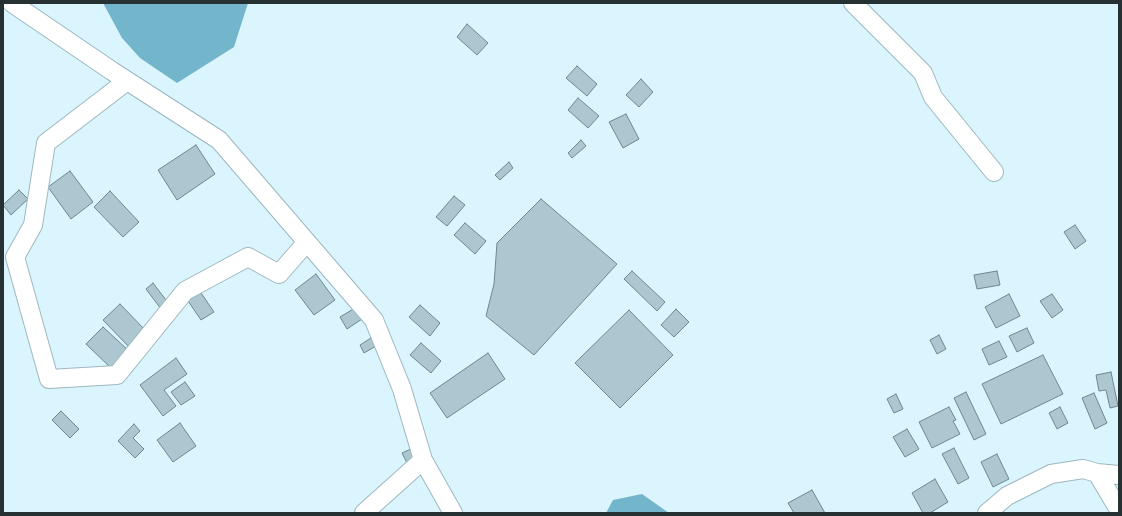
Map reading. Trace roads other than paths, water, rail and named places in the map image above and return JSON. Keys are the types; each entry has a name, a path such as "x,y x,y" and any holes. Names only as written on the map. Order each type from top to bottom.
{"street":[{"path":"12,3 127,81 219,140 306,243 374,320 402,389 423,460 453,513"},
{"path":"853,3 923,73 933,97 994,172"},
{"path":"127,81 46,143 33,225 15,257 49,379 117,375 186,291 248,256 279,274 306,243"},
{"path":"364,513 423,460"},
{"path":"987,513 1007,496 1051,474 1083,469 1097,473 1119,474"},
{"path":"1097,473 1119,510"}],"water":[{"path":"103,3 248,3 234,47 177,83 140,58 122,38"},
{"path":"642,494 669,513 606,513 613,500"}]}
